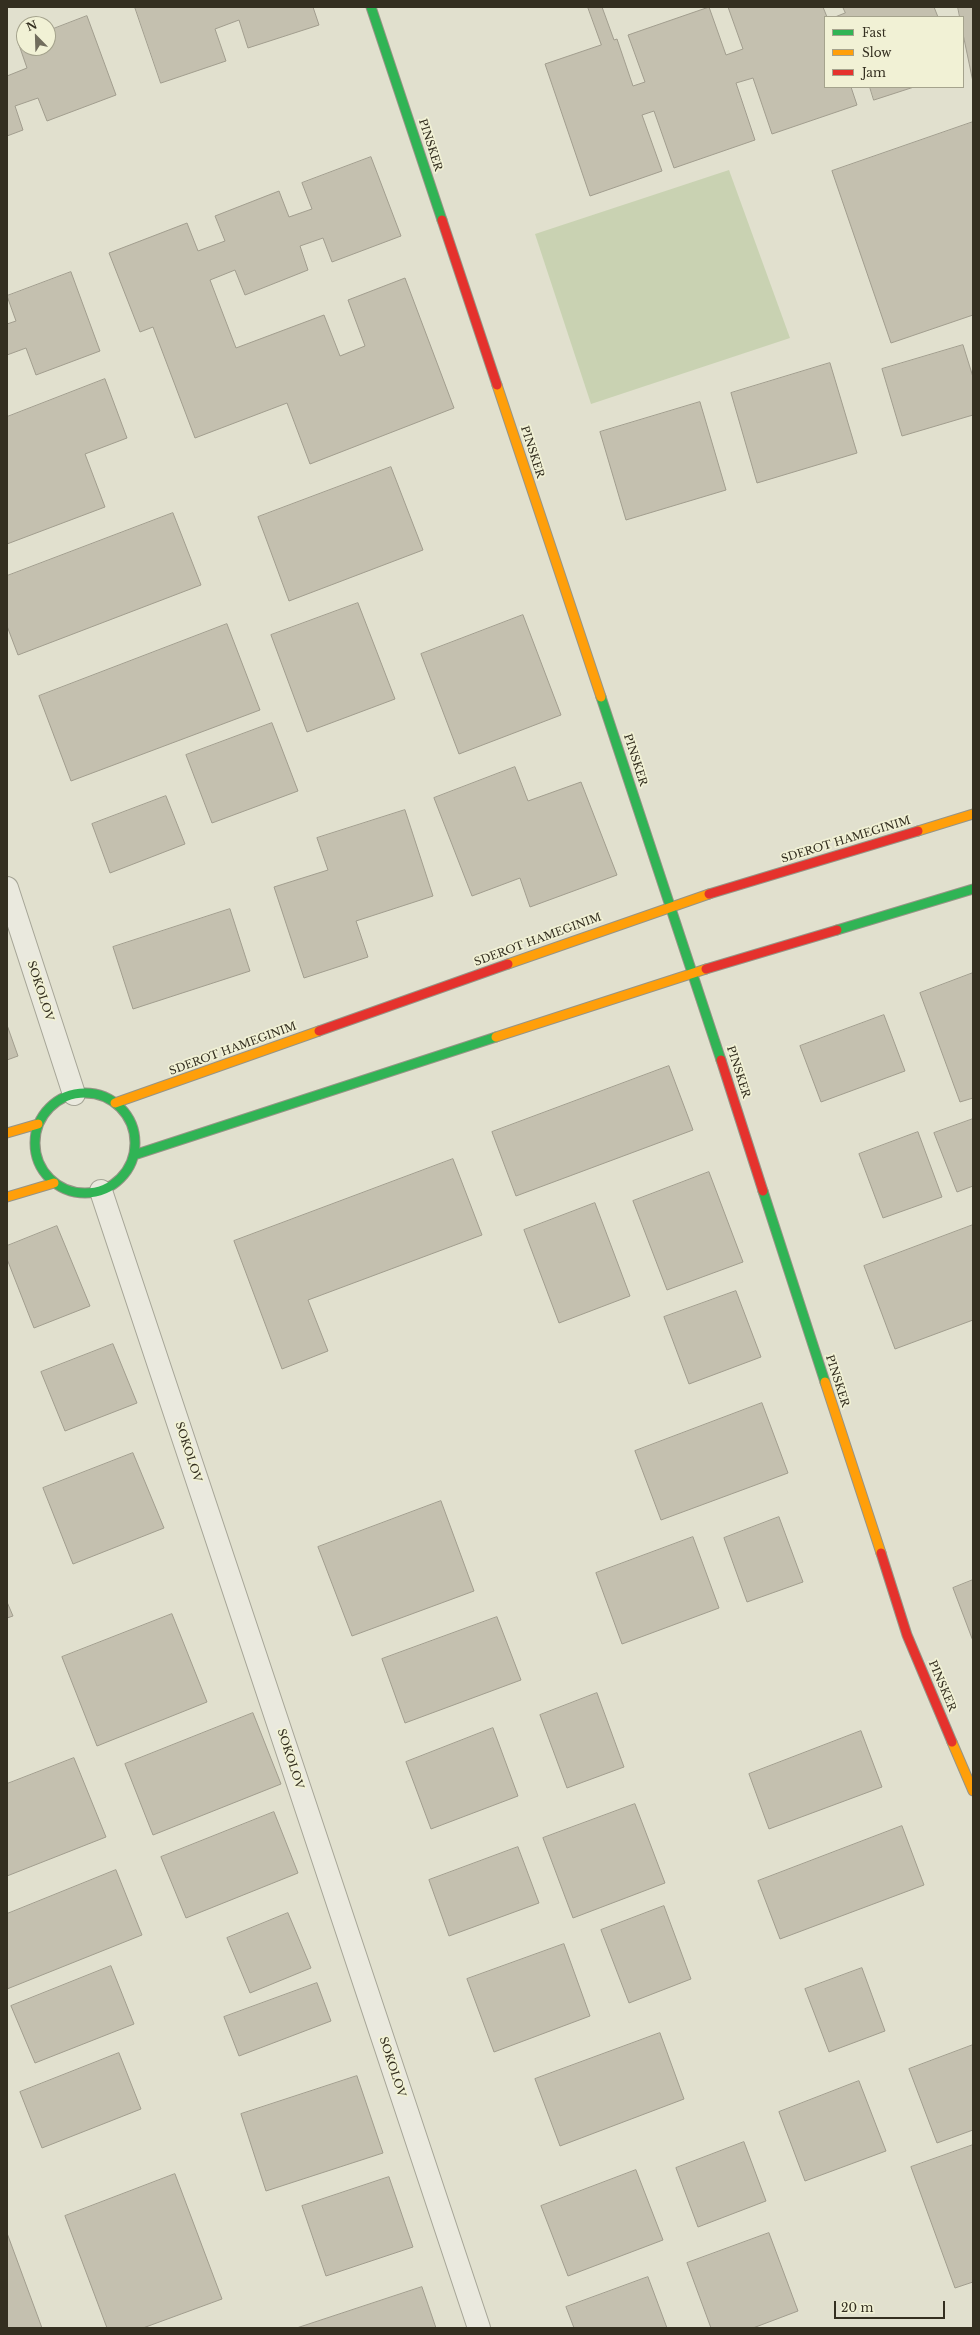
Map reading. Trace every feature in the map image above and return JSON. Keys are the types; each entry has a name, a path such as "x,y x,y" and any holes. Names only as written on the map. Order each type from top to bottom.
{"street":[{"name":"PINSKER","path":"371,7 671,906 907,1635 973,1791"},
{"name":"SDEROT HAMEGINIM","path":"115,1103 671,906 973,814"},
{"name":"SOKOLOV","path":"7,888 74,1094"},
{"path":"134,1155 693,973 973,889"},
{"path":"88,1093 102,1096 115,1103 126,1113 132,1126 136,1141 134,1155 127,1170 116,1183 102,1191 85,1194 69,1191 54,1183 43,1171 36,1156 34,1139 38,1124 47,1110 59,1100 74,1094 88,1093"},
{"path":"7,1133 38,1124"},
{"path":"7,1198 54,1183"},
{"name":"SOKOLOV","path":"102,1191 479,2328"}],"green space":[{"path":"729,170 790,338 591,404 535,234"}],"building":[{"path":"135,7 313,7 319,25 248,48 239,20 215,29 226,61 161,83"},
{"path":"588,7 602,7 614,40 617,39 633,86 645,82 628,35 709,7 726,55 743,49 728,7 823,7 827,16 824,16 824,88 851,88 857,105 772,134 753,78 736,83 755,140 674,168 654,111 642,115 662,171 590,196 545,64 601,45"},
{"path":"843,7 934,7 938,16 838,16 845,13"},
{"path":"958,7 973,7 973,82 964,39 964,16 960,16"},
{"path":"87,16 116,95 47,121 38,98 15,106 23,130 7,136 7,76 27,68 23,56 56,56 56,28"},
{"path":"870,88 911,88 874,100"},
{"path":"973,122 973,315 891,343 832,171"},
{"path":"371,157 401,236 332,262 323,238 300,246 308,270 245,295 235,270 210,280 236,348 324,315 340,356 365,346 348,300 405,278 454,408 310,464 287,403 195,438 153,327 140,332 109,253 187,223 198,251 225,241 215,216 279,191 289,217 312,209 302,183"},
{"path":"71,272 100,351 36,375 26,348 7,355 7,324 16,321 7,296"},
{"path":"963,345 973,377 973,415 902,436 882,369"},
{"path":"830,363 857,453 757,483 731,393"},
{"path":"105,379 127,438 85,454 105,507 7,544 7,417"},
{"path":"700,402 726,490 626,520 600,432"},
{"path":"391,467 423,550 289,601 258,517"},
{"path":"173,513 201,585 18,655 7,626 7,576"},
{"path":"358,603 395,699 307,732 271,635"},
{"path":"523,615 561,715 459,754 421,654"},
{"path":"227,624 260,710 71,781 39,696"},
{"path":"272,723 298,791 212,823 186,755"},
{"path":"515,767 528,801 581,782 617,875 530,907 520,878 472,896 434,798"},
{"path":"166,796 185,844 110,873 92,824"},
{"path":"405,810 433,896 356,921 368,957 304,978 274,887 328,870 317,838"},
{"path":"230,909 250,971 133,1009 113,947"},
{"path":"973,973 973,1098 960,1102 920,993"},
{"path":"884,1015 905,1071 821,1102 800,1046"},
{"path":"7,1025 18,1056 7,1060"},
{"path":"669,1066 693,1130 516,1196 492,1132"},
{"path":"973,1119 973,1186 957,1192 934,1133"},
{"path":"918,1132 942,1197 883,1218 859,1154"},
{"path":"453,1159 482,1235 308,1300 328,1351 282,1369 234,1241"},
{"path":"709,1172 743,1262 667,1290 633,1201"},
{"path":"595,1203 630,1296 559,1323 524,1230"},
{"path":"973,1225 973,1320 895,1349 864,1266"},
{"path":"57,1226 90,1306 34,1328 7,1259 7,1246"},
{"path":"736,1291 761,1357 689,1384 664,1317"},
{"path":"113,1344 137,1403 65,1431 41,1372"},
{"path":"762,1403 788,1473 661,1520 635,1451"},
{"path":"133,1453 164,1528 73,1564 43,1488"},
{"path":"441,1501 474,1591 352,1636 318,1547"},
{"path":"779,1517 803,1582 747,1602 724,1538"},
{"path":"693,1537 719,1608 622,1644 596,1573"},
{"path":"973,1580 973,1641 953,1588"},
{"path":"7,1602 13,1616 7,1618"},
{"path":"172,1614 207,1702 97,1746 62,1657"},
{"path":"497,1617 521,1680 405,1723 382,1659"},
{"path":"597,1693 624,1767 567,1788 540,1715"},
{"path":"253,1713 281,1784 153,1835 125,1764"},
{"path":"493,1728 518,1796 431,1829 406,1762"},
{"path":"861,1731 882,1787 769,1829 749,1774"},
{"path":"74,1758 106,1837 7,1876 7,1784"},
{"path":"635,1804 665,1883 573,1918 543,1838"},
{"path":"274,1812 298,1873 186,1918 161,1857"},
{"path":"902,1826 924,1885 780,1939 758,1881"},
{"path":"518,1847 539,1903 449,1936 429,1880"},
{"path":"116,1870 142,1935 7,1989 7,1914"},
{"path":"664,1906 691,1979 629,2003 601,1930"},
{"path":"288,1913 311,1968 250,1993 227,1938"},
{"path":"564,1944 590,2016 494,2052 467,1979"},
{"path":"111,1966 134,2024 35,2063 11,2006"},
{"path":"862,1968 885,2031 829,2052 805,1989"},
{"path":"317,1983 331,2021 239,2056 224,2017"},
{"path":"660,2033 684,2099 560,2146 535,2079"},
{"path":"973,2045 973,2130 937,2143 909,2069"},
{"path":"119,2053 141,2109 42,2148 20,2092"},
{"path":"357,2076 383,2153 266,2191 241,2114"},
{"path":"859,2081 886,2151 805,2181 779,2112"},
{"path":"744,2142 766,2201 698,2227 676,2168"},
{"path":"973,2145 973,2282 955,2288 911,2167"},
{"path":"636,2170 663,2240 568,2276 541,2206"},
{"path":"175,2174 222,2299 143,2328 107,2328 65,2216"},
{"path":"389,2177 413,2247 326,2276 302,2206"},
{"path":"7,2233 42,2328 7,2328"},
{"path":"769,2233 798,2311 753,2328 711,2328 687,2263"},
{"path":"648,2277 667,2328 574,2328 566,2307"},
{"path":"422,2287 436,2328 297,2328"}],"traffic: fast":[{"path":"371,7 442,220"},
{"path":"601,697 721,1060"},
{"path":"837,930 973,889"},
{"path":"134,1155 496,1037"},
{"path":"85,1093 95,1094 113,1101 127,1115 134,1133 135,1143 134,1153 127,1171 113,1185 95,1192 85,1193 75,1192 57,1185 43,1171 36,1153 35,1143 36,1133 43,1115 57,1101 75,1094 85,1093"},
{"path":"763,1191 825,1382"}],"traffic: slow":[{"path":"497,385 601,697"},
{"path":"918,831 973,814"},
{"path":"508,964 709,894"},
{"path":"496,1037 706,969"},
{"path":"115,1103 319,1031"},
{"path":"7,1133 38,1124"},
{"path":"7,1197 54,1183"},
{"path":"825,1382 881,1553"},
{"path":"952,1742 973,1791"}],"traffic: jam":[{"path":"442,220 497,385"},
{"path":"709,894 918,831"},
{"path":"706,969 837,930"},
{"path":"319,1031 508,964"},
{"path":"721,1060 763,1191"},
{"path":"881,1553 907,1635 952,1742"}]}
